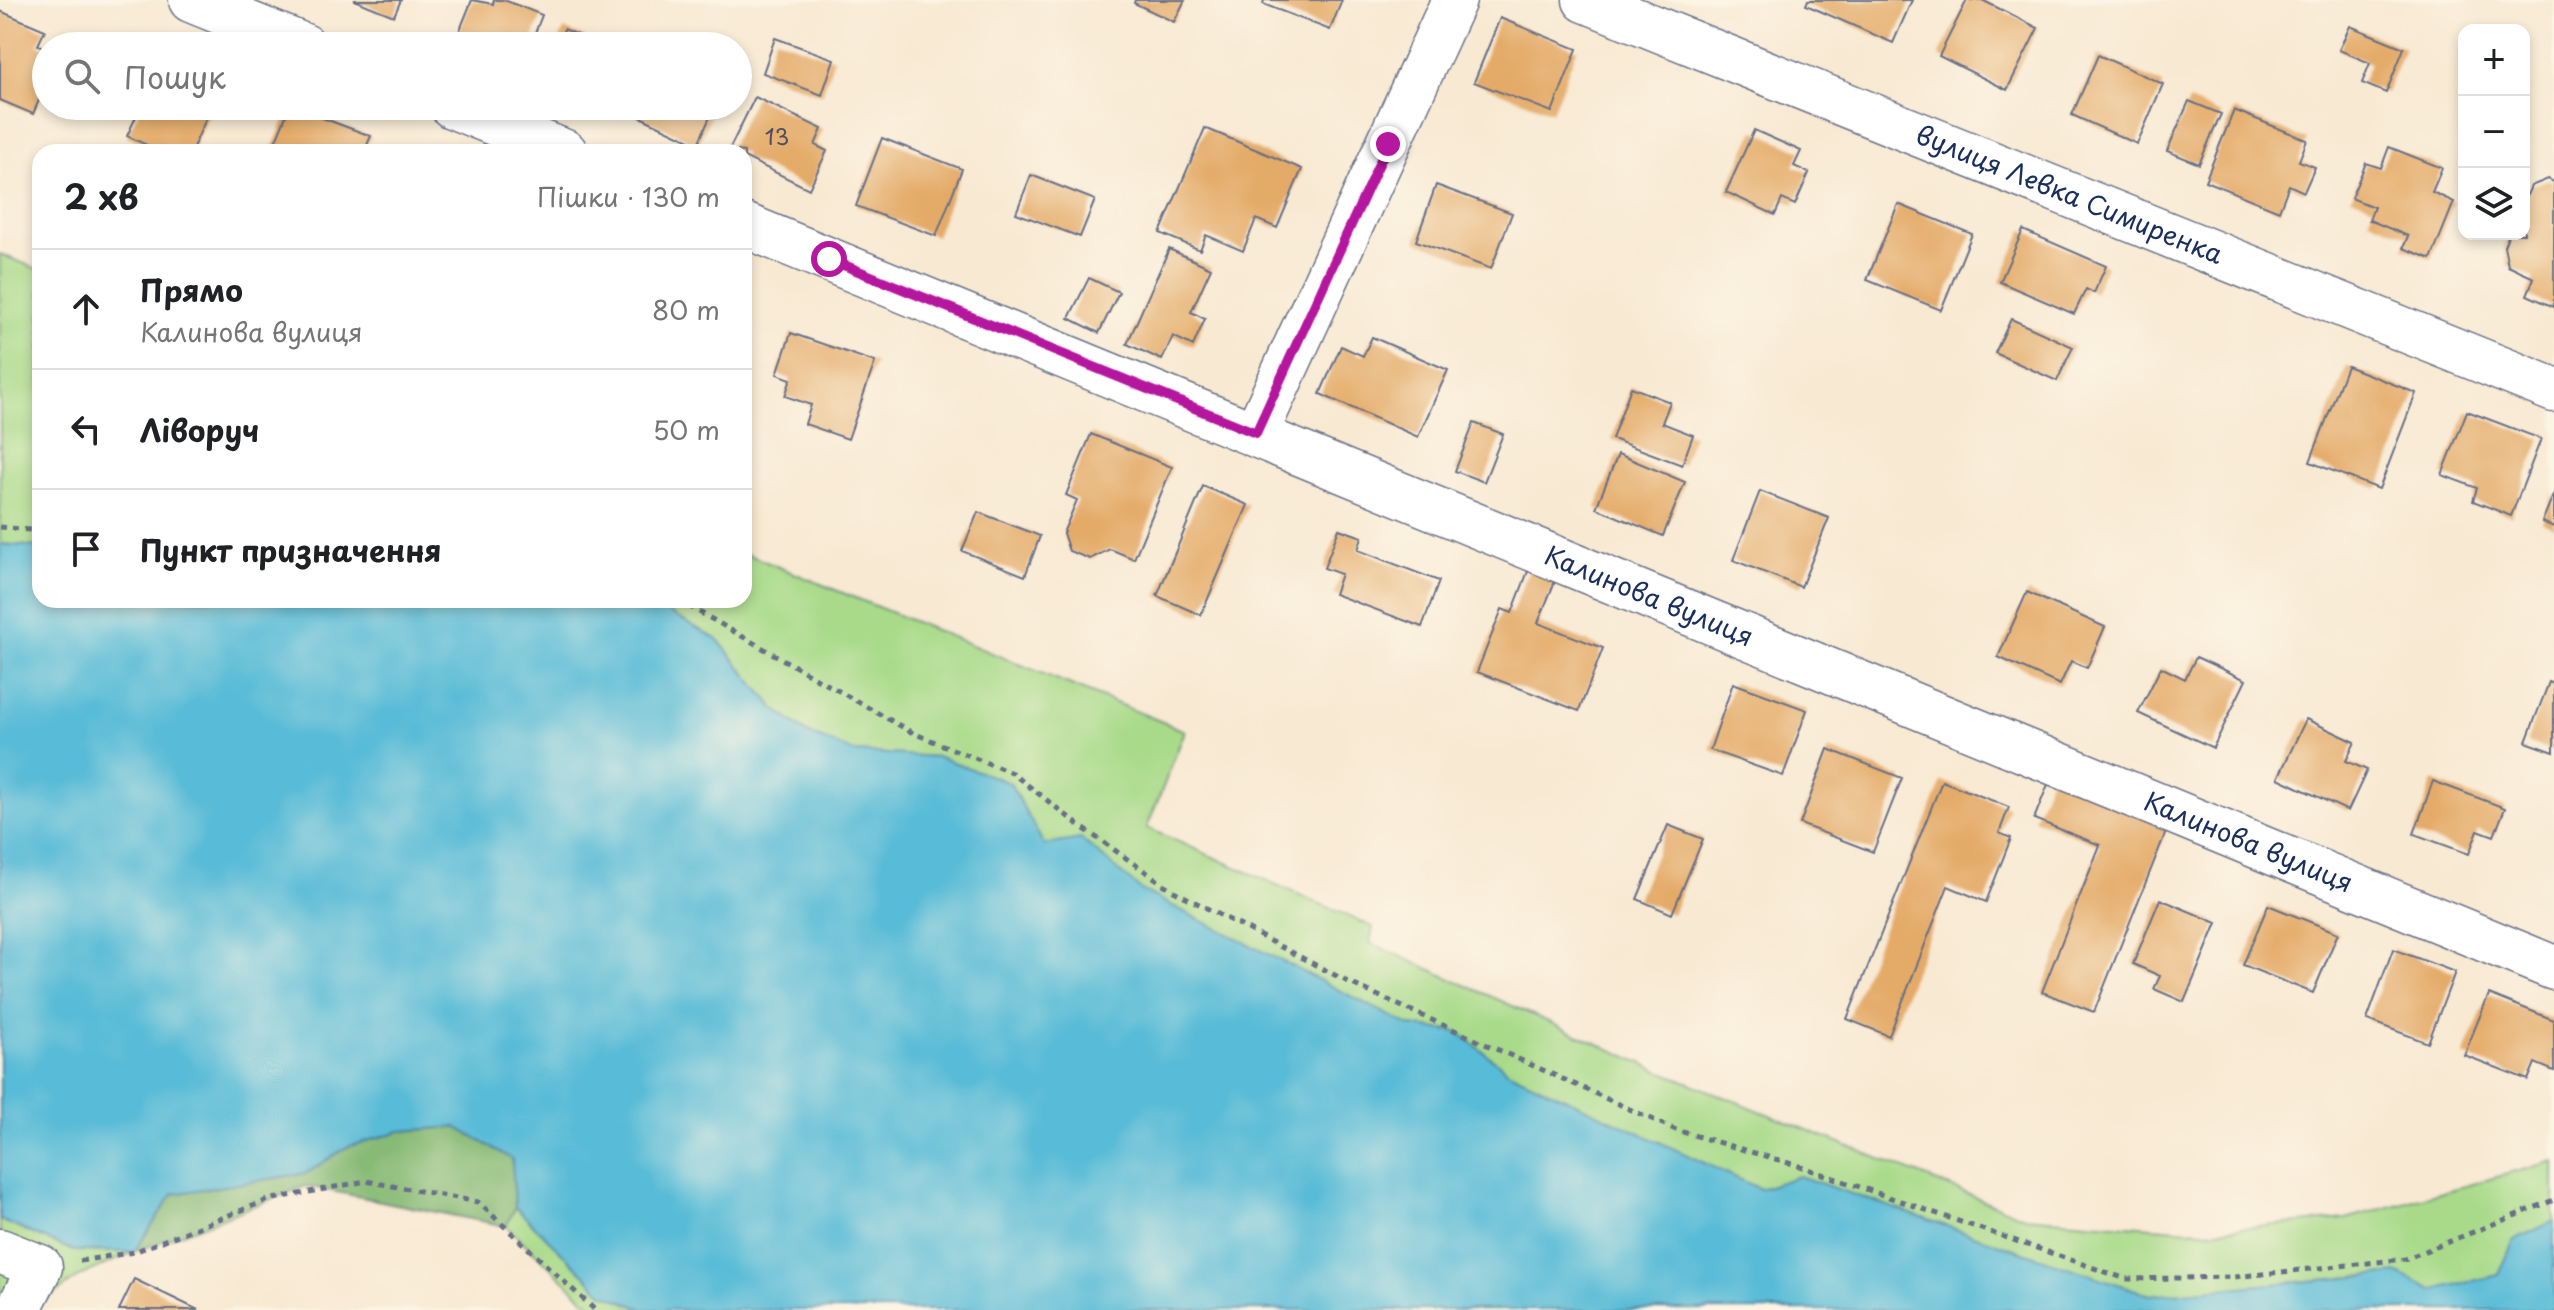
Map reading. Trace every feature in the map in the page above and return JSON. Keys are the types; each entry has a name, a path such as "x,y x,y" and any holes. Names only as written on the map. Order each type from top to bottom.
{"street":[{"path":"191,0 270,32"},
{"path":"1256,433 1454,0"},
{"name":"вулиця Левка Симиренка","path":"1585,0 2554,390"},
{"path":"486,120 545,144"},
{"name":"Калинова вулиця","path":"752,228 2554,968"},
{"path":"0,1251 40,1267 18,1310"}],"path":[{"path":"0,527 32,530"},
{"path":"692,608 913,733 1012,773 1080,826 1172,890 1352,984 1676,1130 1799,1166 2126,1279 2234,1277 2405,1259 2554,1200"},
{"path":"40,1267 134,1252 268,1200 366,1181 478,1202 595,1310"}],"green space":[{"path":"0,254 32,267 32,546 0,544"},
{"path":"752,556 1185,731 1147,828 1373,927 1370,943 1655,1069 2025,1217 2204,1231 2346,1219 2554,1161 2554,1221 2514,1240 2499,1275 2433,1290 2398,1273 2150,1295 1799,1176 1760,1189 1509,1072 1458,1032 1410,1026 1141,890 1081,839 1044,845 1010,783 939,757 854,752 807,733 774,708 718,640 661,608 752,608"},
{"path":"456,1127 512,1159 515,1207 506,1226 306,1186 134,1252 173,1194 307,1173 347,1147 400,1131"},
{"path":"515,1207 603,1293 644,1310 596,1310 506,1226"},
{"path":"0,1220 74,1251 134,1252 82,1275 30,1310 0,1310"}],"water":[{"path":"0,544 32,546 32,608 661,608 718,640 774,708 807,733 854,752 939,757 1010,783 1044,845 1081,839 1141,890 1410,1026 1458,1032 1509,1072 1760,1189 1799,1176 2150,1295 2398,1273 2433,1290 2499,1275 2514,1240 2554,1221 2554,1310 644,1310 603,1293 515,1207 512,1159 456,1127 400,1131 347,1147 307,1173 173,1194 134,1252 74,1251 0,1220"}],"building":[{"path":"354,0 401,0 394,16"},
{"path":"472,0 493,4 494,0 504,0 542,15 535,32 459,32"},
{"path":"1135,0 1185,0 1174,22 1134,3"},
{"path":"1264,0 1342,0 1330,30 1263,4"},
{"path":"1808,0 1912,0 1893,43 1806,5"},
{"path":"1967,0 1982,0 2038,28 2007,90 1939,56"},
{"path":"0,11 45,30 32,32 32,114 0,100"},
{"path":"1500,18 1577,49 1552,112 1474,82"},
{"path":"2350,26 2404,48 2386,93 2362,83 2370,63 2339,50"},
{"path":"775,38 834,59 822,95 763,73"},
{"path":"2098,55 2163,84 2137,144 2072,115"},
{"path":"755,97 822,129 815,145 827,151 809,189 752,161 752,144 732,144 744,120 752,120"},
{"path":"2189,101 2221,114 2199,164 2167,151"},
{"path":"2234,110 2307,140 2299,161 2315,167 2304,192 2289,185 2279,211 2205,181"},
{"path":"134,120 206,120 195,144 144,144 127,136"},
{"path":"284,120 328,120 371,136 368,144 274,144"},
{"path":"647,120 709,120 698,144"},
{"path":"1205,128 1302,169 1277,228 1256,219 1243,251 1206,235 1200,250 1160,233"},
{"path":"1754,130 1801,151 1794,166 1809,173 1795,205 1782,199 1775,215 1726,192"},
{"path":"882,138 962,169 936,236 856,206"},
{"path":"2389,147 2442,168 2432,192 2454,202 2431,259 2403,248 2408,236 2369,220 2374,207 2351,198 2366,163 2381,168"},
{"path":"1031,175 1095,200 1080,237 1016,213"},
{"path":"2548,179 2554,182 2554,307 2527,295 2534,278 2508,266 2504,246 2506,240 2530,240 2531,186"},
{"path":"1436,185 1512,213 1491,269 1416,241"},
{"path":"1898,204 1972,234 1941,310 1867,280"},
{"path":"2023,230 2106,266 2094,293 2086,289 2074,314 2000,282"},
{"path":"1169,249 1211,268 1191,312 1205,319 1193,346 1173,336 1162,360 1127,344"},
{"path":"1089,278 1119,292 1099,333 1069,318"},
{"path":"2011,319 2073,347 2057,381 1995,353"},
{"path":"791,333 875,362 848,439 805,424 811,405 785,396 791,379 777,374"},
{"path":"1372,337 1448,370 1418,437 1320,394 1341,346 1363,356"},
{"path":"2347,366 2416,393 2379,489 2310,462"},
{"path":"1631,387 1670,402 1662,423 1693,435 1682,465 1612,439"},
{"path":"2467,411 2541,439 2511,516 2473,501 2477,488 2442,475"},
{"path":"1474,423 1503,434 1484,482 1455,471"},
{"path":"1091,434 1172,467 1134,559 1110,549 1090,559 1069,551 1063,533 1077,500 1066,495"},
{"path":"1618,454 1685,482 1663,536 1596,508"},
{"path":"1203,486 1248,505 1201,615 1157,596"},
{"path":"1760,491 1829,518 1801,587 1733,560"},
{"path":"2554,493 2554,527 2542,522"},
{"path":"978,512 1040,536 1025,576 962,551"},
{"path":"1339,529 1362,537 1358,550 1439,581 1422,627 1334,594 1341,574 1324,568"},
{"path":"1530,566 1557,576 1538,623 1603,648 1579,711 1477,672 1502,609 1512,613"},
{"path":"2027,592 2105,627 2087,668 2071,661 2060,685 1998,657"},
{"path":"2196,657 2246,680 2213,748 2138,713 2161,667 2185,679"},
{"path":"2549,682 2554,684 2554,752 2526,742"},
{"path":"1733,683 1807,710 1783,776 1710,750"},
{"path":"2306,719 2355,742 2346,761 2367,770 2348,811 2278,778"},
{"path":"1828,749 1902,778 1873,852 1800,824"},
{"path":"2053,772 2171,819 2094,1012 2042,992 2100,845 2034,819"},
{"path":"1942,781 2009,807 1999,833 2011,838 1986,902 1948,886 1889,1036 1847,1019"},
{"path":"2433,781 2505,808 2494,836 2478,830 2469,854 2414,834"},
{"path":"1668,825 1703,839 1672,914 1637,899"},
{"path":"2160,899 2217,923 2184,1002 2154,989 2160,976 2133,964"},
{"path":"2268,905 2338,933 2313,993 2243,965"},
{"path":"2393,949 2455,972 2428,1043 2367,1020"},
{"path":"2489,994 2554,1020 2554,1071 2535,1063 2528,1080 2464,1055"},
{"path":"134,1279 198,1310 119,1310"}],"route":[{"path":"829,259 1256,433 1388,144"}]}
